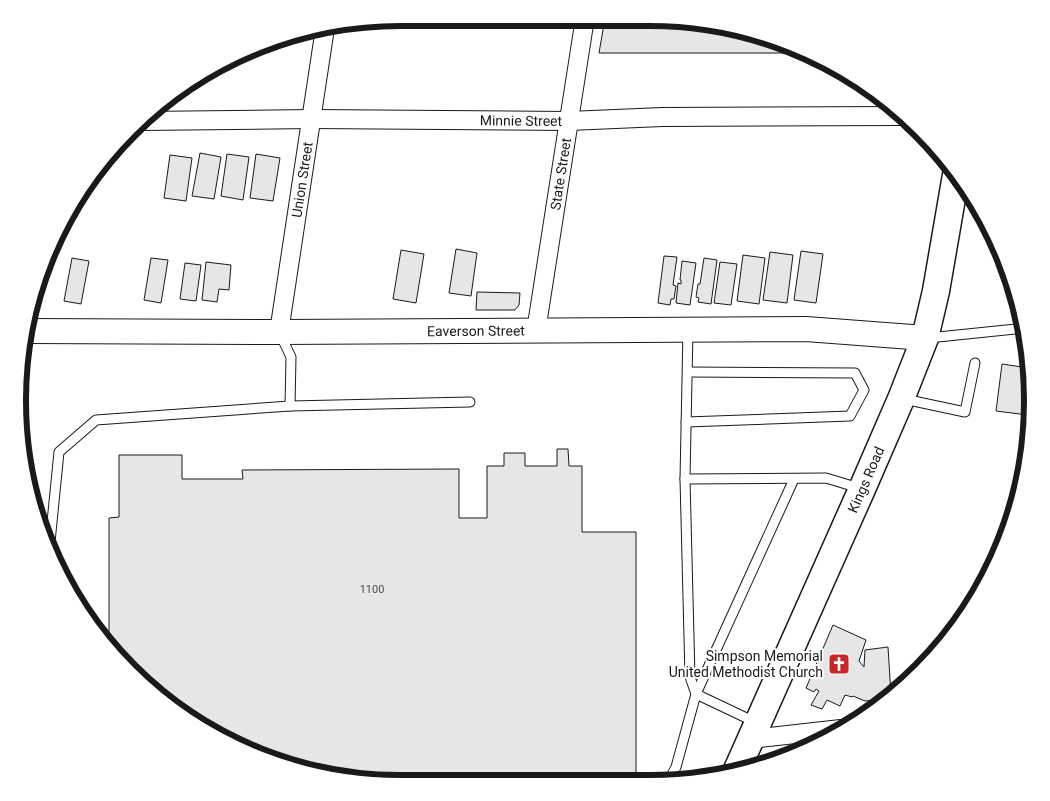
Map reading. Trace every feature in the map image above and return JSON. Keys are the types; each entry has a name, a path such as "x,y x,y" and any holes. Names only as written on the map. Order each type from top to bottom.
{"main road":[{"name":"Kings Road","path":"740,764 862,489 926,338 954,184"}],"street":[{"name":"State Street","path":"536,331 584,26"},
{"name":"Union Street","path":"279,332 324,34"},
{"name":"Minnie Street","path":"152,121 311,119 569,120 662,117 892,116"},
{"name":"Eaverson Street","path":"32,331 279,332 806,329 926,338"},
{"path":"754,731 828,729"}],"lane":[{"path":"688,329 685,479 690,677 696,694 754,731"},
{"path":"926,338 1017,329"},
{"path":"279,332 291,358 290,406"},
{"path":"901,399 965,412 975,363"},
{"path":"686,422 850,416 864,390 855,372 688,372"},
{"path":"51,534 60,452 96,420 290,406 470,402"},
{"path":"672,774 676,766 696,694 794,478"},
{"path":"685,479 826,478 862,489"}],"building":[{"path":"604,26 650,26 698,29 723,33 788,53 599,53"},
{"path":"200,153 221,157 214,199 192,196"},
{"path":"227,154 249,157 243,200 221,196"},
{"path":"256,154 280,158 273,201 250,198"},
{"path":"170,155 192,158 186,201 164,198"},
{"path":"456,249 477,253 471,296 449,293"},
{"path":"401,250 424,254 416,303 393,299"},
{"path":"801,251 823,254 816,303 794,300"},
{"path":"770,252 793,255 787,303 763,300"},
{"path":"743,255 765,258 759,304 737,301"},
{"path":"664,256 677,257 673,285 676,286 674,299 671,299 670,305 658,303"},
{"path":"72,258 89,261 81,304 64,301"},
{"path":"151,258 168,260 161,303 144,300"},
{"path":"704,258 717,260 711,304 698,302 699,298 696,297"},
{"path":"682,261 696,263 690,305 676,303 678,283 681,284"},
{"path":"206,262 231,265 229,290 219,289 217,302 202,300"},
{"path":"720,262 737,264 731,305 714,303"},
{"path":"185,263 201,265 196,301 180,299"},
{"path":"477,292 520,293 519,305 515,310 476,310"},
{"path":"1002,364 1022,367 1023,414 996,411"},
{"path":"557,449 568,449 569,466 582,466 582,532 636,532 636,775 400,775 352,772 304,762 257,746 213,725 193,712 154,682 109,634 109,518 119,517 119,455 182,455 182,479 243,479 242,470 459,469 459,518 487,518 487,466 504,466 504,453 525,453 525,466 557,466"},
{"name":"Simpson Memorial United Methodist Church","path":"833,625 866,640 859,661 864,667 865,650 888,647 890,686 873,700 865,701 845,695 840,706 827,700 822,709 811,705 819,691 816,689 814,692 806,688"}],"place":[{"name":"Simpson Memorial United Methodist Church","path":"839,664"}]}
